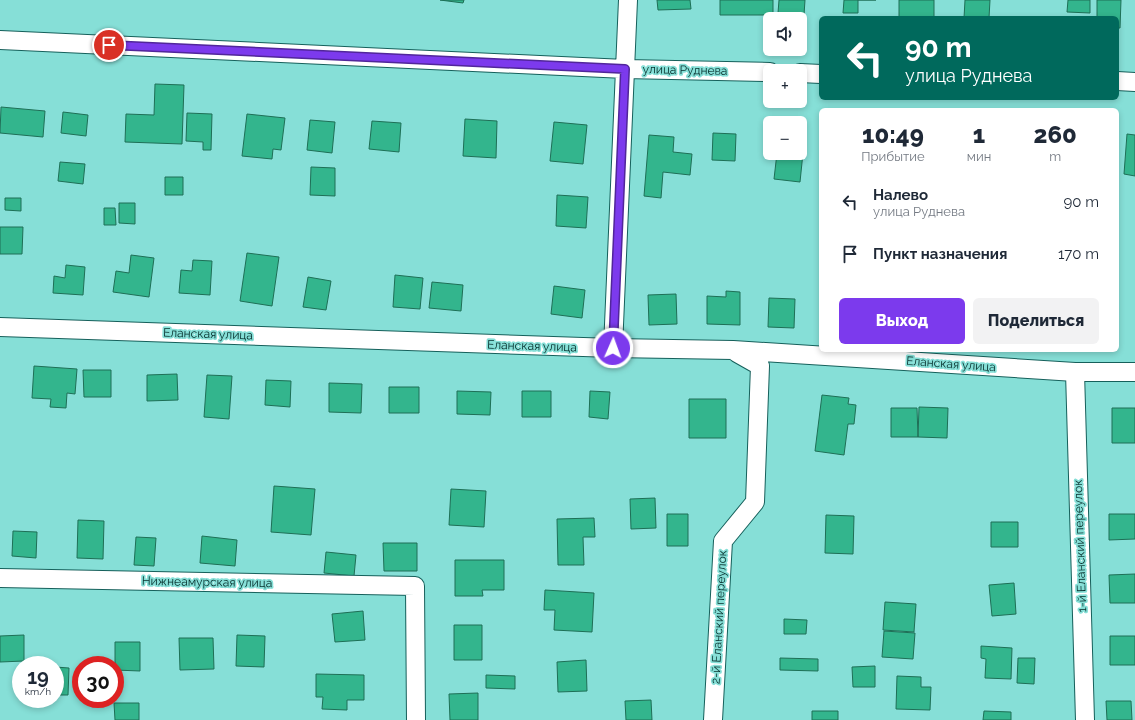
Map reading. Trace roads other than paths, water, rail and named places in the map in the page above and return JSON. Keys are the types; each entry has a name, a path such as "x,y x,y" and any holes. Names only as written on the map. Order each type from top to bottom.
{"street":[{"path":"613,348 628,0"},
{"name":"улица Руднева","path":"0,40 625,69 763,72"},
{"path":"807,73 819,74"},
{"path":"1119,81 1135,82"},
{"name":"Еланская улица","path":"0,327 613,348 733,350 1075,372 1135,372"},
{"name":"2-й Еланский переулок","path":"713,720 723,541 755,502 760,366 733,350"},
{"name":"1-й Еланский переулок","path":"1075,372 1085,720"},
{"name":"Нижнеамурская улица","path":"0,578 415,586 416,720"}]}
